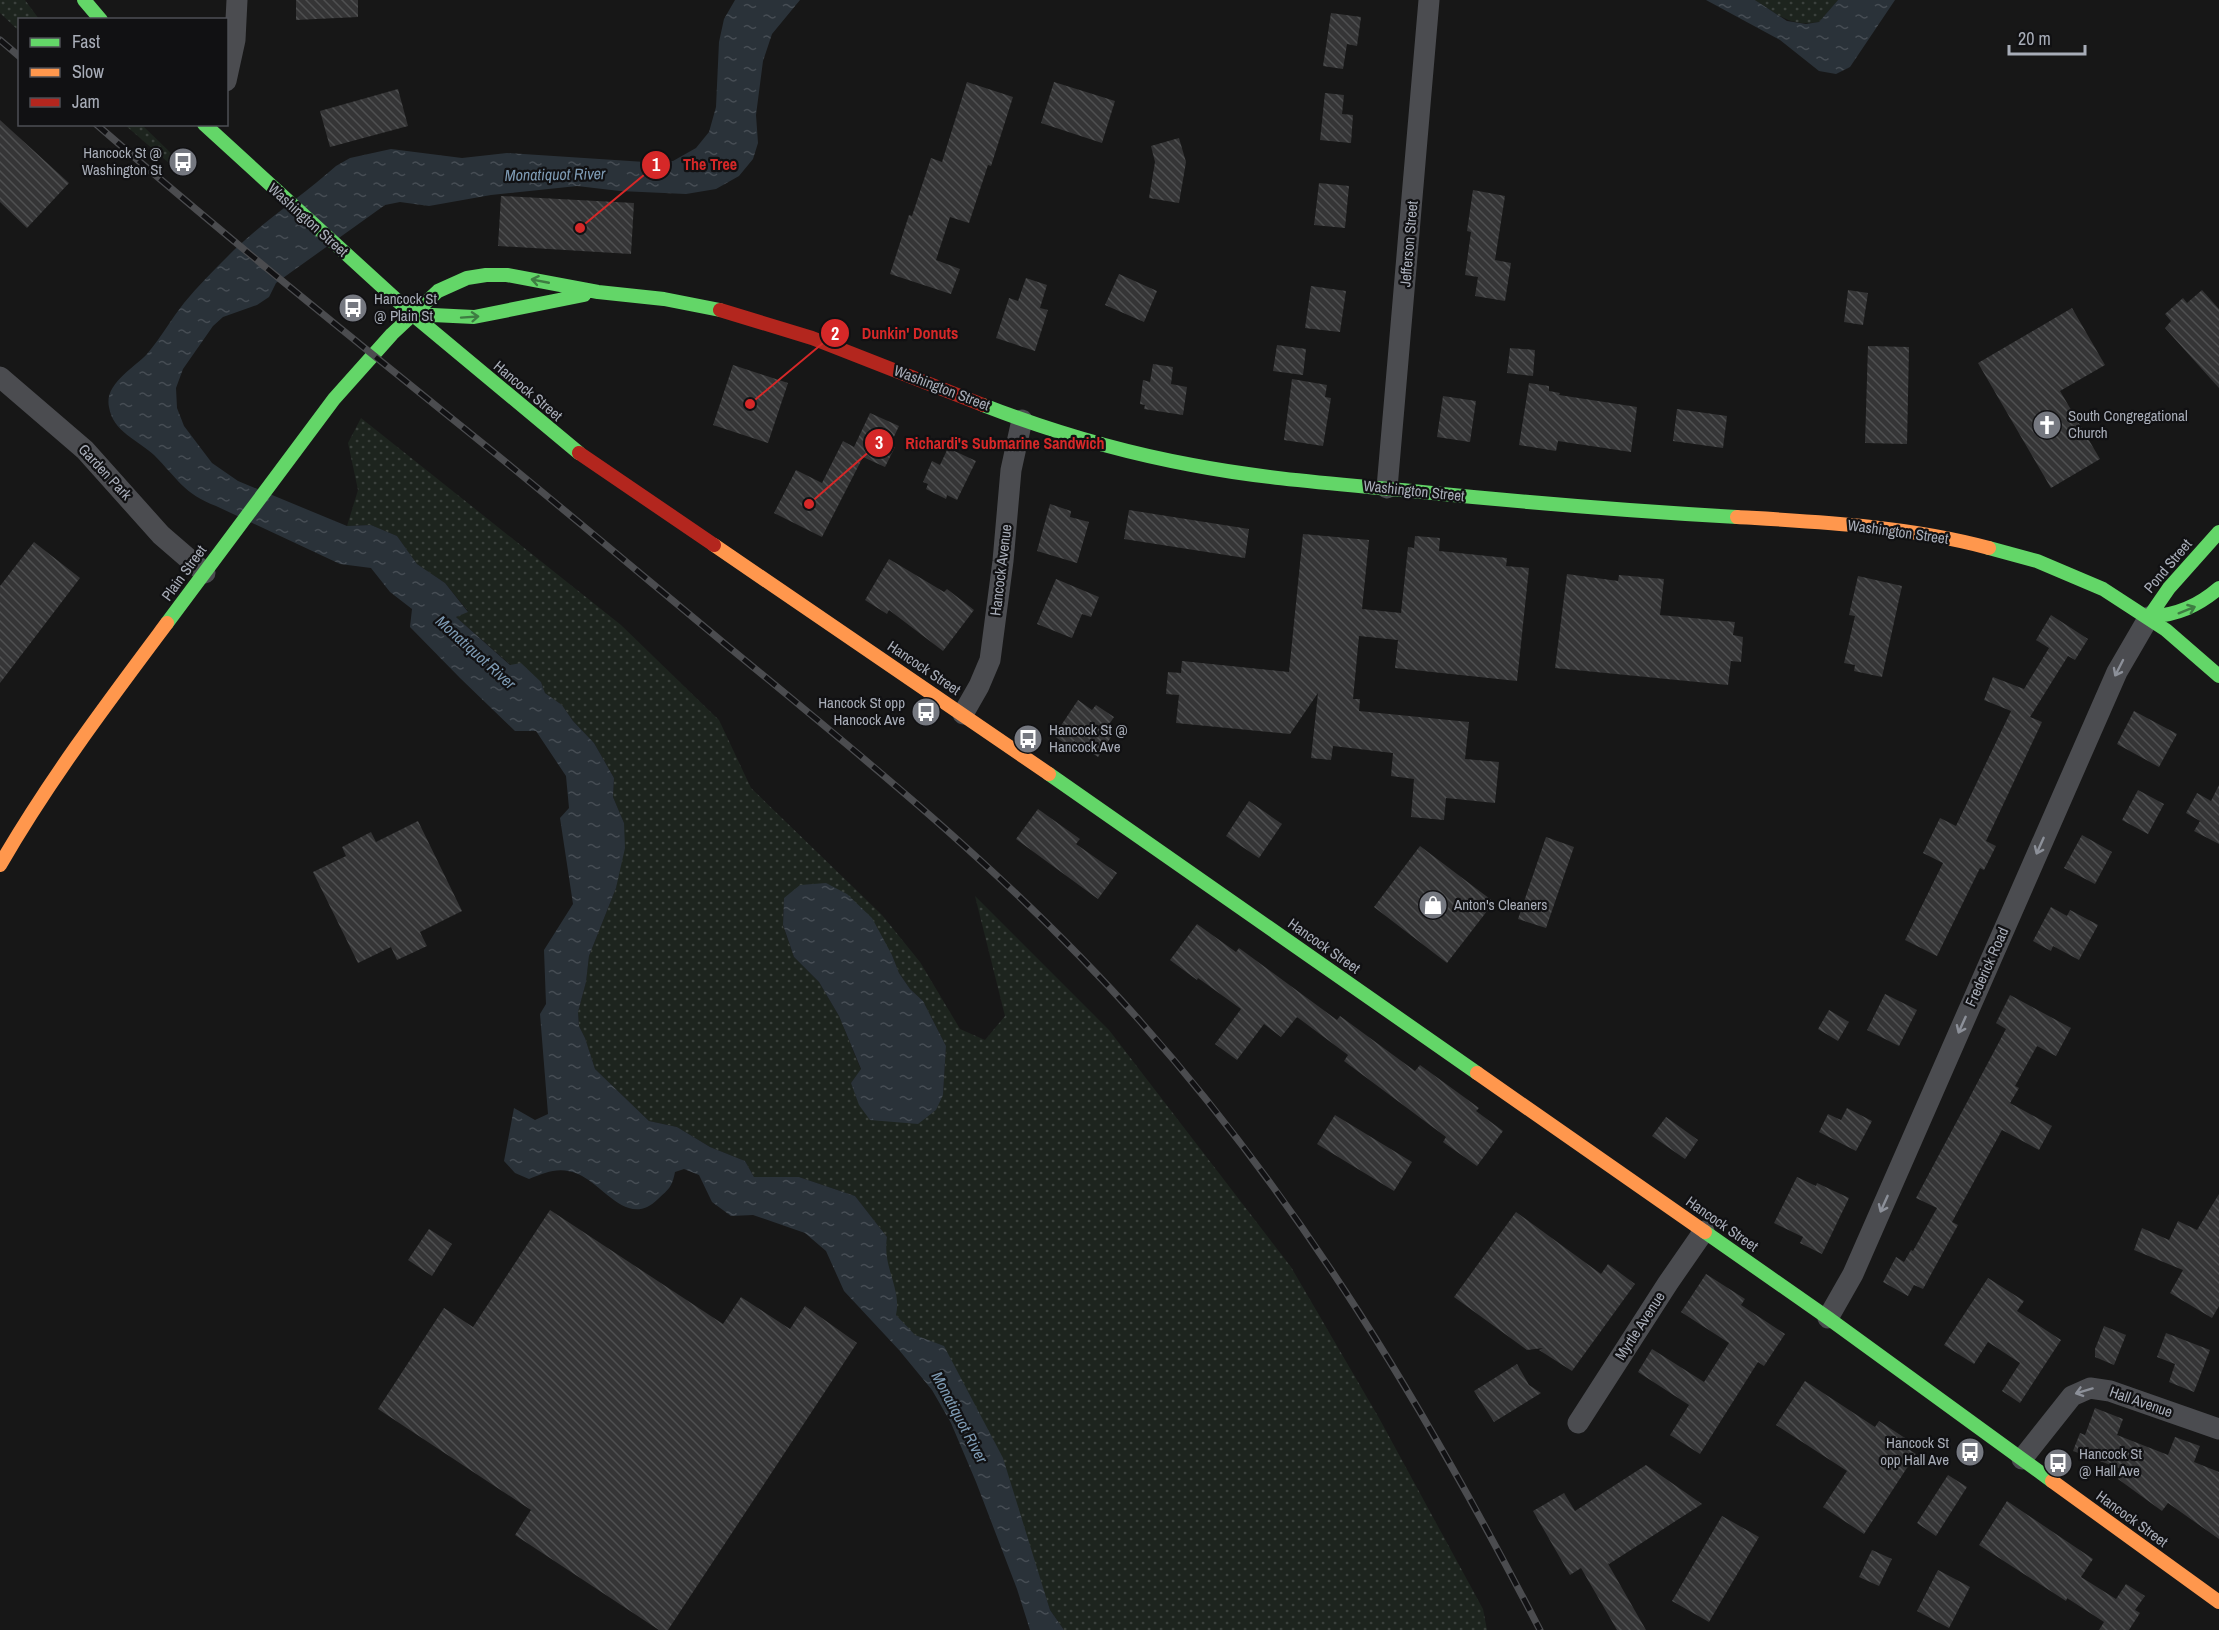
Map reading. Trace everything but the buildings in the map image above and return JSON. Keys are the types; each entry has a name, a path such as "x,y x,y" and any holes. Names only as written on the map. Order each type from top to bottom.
{"main road":[{"path":"84,0 99,18"},
{"name":"Washington Street","path":"206,126 412,314 459,317 489,315 598,292"},
{"name":"Washington Street","path":"412,314 438,291 452,283 486,275 507,275 598,292 664,299 752,318 813,338 1022,420 1097,442 1191,465 1275,478 1615,510 1847,524 1925,534 2037,561 2103,589 2149,617 2219,676"},
{"name":"Plain Street","path":"0,865 24,823 67,758 234,533 351,378 412,314"},
{"name":"Hancock Street","path":"412,314 570,447 963,714 1704,1231 1828,1318 2219,1602"},
{"name":"Pond Street","path":"2149,617 2169,588 2219,532"},
{"name":"Pond Street","path":"2149,617 2168,617 2184,612 2198,606 2219,588"}],"street":[{"path":"228,72 235,40 237,0"},
{"name":"Jefferson Street","path":"1387,488 1429,0"},
{"name":"Garden Park","path":"0,377 85,450 161,535 205,573"},
{"name":"Hancock Avenue","path":"963,714 990,660 1003,561 1011,470 1022,420"},
{"name":"Frederick Road","path":"1828,1318 1853,1274 2117,672 2149,617"},
{"name":"Myrtle Avenue","path":"1578,1423 1704,1231"},
{"name":"Hall Avenue","path":"2022,1459 2072,1396 2090,1388 2110,1391 2219,1427"}],"shaded area":[{"path":"0,0 25,0 38,18 18,18 18,30 0,13"},
{"path":"1755,0 1838,0 1819,22 1800,23 1785,18"},
{"path":"126,126 143,126 176,158 170,164"},
{"path":"361,418 621,625 719,720 751,788 882,915 920,962 960,1029 985,1040 1005,1016 975,896 1109,1030 1291,1267 1379,1418 1483,1609 1487,1630 1064,1630 1050,1610 1027,1539 944,1347 915,1336 896,1315 884,1251 887,1237 855,1196 799,1177 754,1177 745,1161 710,1147 677,1127 649,1121 595,1069 579,1026 578,1012 586,982 589,956 616,888 624,823 613,797 614,778 594,743 573,721 562,705 545,693 541,682 511,665 456,617 468,611 445,583 417,564 397,536 371,525 347,526 358,490 348,443","holes":["784,898 892,955 899,973 910,989 923,1001 946,1046 943,1095 851,1083 861,1070 839,1016 819,982 794,957 783,926"]}],"water":[{"name":"Monatiquot River","path":"735,0 800,0 772,34 763,61 756,115 758,143 753,159 739,176 716,189 686,194 620,191 577,186 491,195 429,206 400,202 385,205 276,283 269,297 257,305 223,317 213,326 183,369 176,388 177,408 184,426 212,463 238,481 347,526 371,525 397,536 417,564 445,583 468,612 456,617 510,665 521,663 541,682 545,693 562,705 573,721 594,743 614,778 613,797 624,823 625,848 616,888 589,956 586,982 578,1012 579,1026 595,1069 649,1121 677,1127 710,1147 745,1161 754,1177 799,1177 855,1196 887,1237 887,1258 896,1296 896,1315 915,1335 944,1346 1003,1458 1050,1610 1064,1630 1030,1630 1017,1589 951,1423 932,1390 899,1350 844,1291 826,1251 805,1233 753,1215 731,1216 712,1202 699,1175 684,1169 675,1172 670,1187 658,1199 647,1207 636,1209 617,1202 578,1174 559,1170 529,1179 515,1173 504,1161 514,1108 535,1120 548,1114 540,1014 546,1004 544,950 573,904 560,818 569,808 566,776 536,731 515,731 410,627 412,609 390,592 371,568 340,564 196,496 188,491 154,455 115,423 109,407 111,391 115,384 147,354 184,303 211,273 254,232 336,166 350,158 391,149 462,158 507,153 645,162 673,161 696,148 709,132 716,107 719,42 724,19"},
{"path":"1706,0 1755,0 1787,21 1806,24 1819,22 1838,0 1895,0 1850,67 1836,74 1819,71 1780,40"},
{"path":"826,883 847,894 872,918 899,973 910,989 923,1001 946,1046 943,1095 936,1110 918,1124 870,1120 859,1105 851,1083 861,1069 839,1016 819,982 794,957 783,925 784,898 800,885"}],"railway":[{"path":"0,40 18,55"},
{"path":"98,126 245,250 526,478 887,778 992,871 1092,969 1200,1092 1309,1237 1359,1313 1453,1468 1540,1630"}],"traffic: fast":[{"path":"84,0 99,18"},
{"path":"206,126 412,314 579,453"},
{"path":"167,623 334,399 392,334 438,291 467,278 507,275 598,292 664,299 720,310"},
{"path":"412,314 474,317 584,295"},
{"path":"983,405 1034,424 1112,447 1219,470 1534,502 1737,517"},
{"path":"2149,617 2169,588 2219,532"},
{"path":"1989,548 2037,561 2103,589 2166,630 2219,676"},
{"path":"2149,617 2187,608 2219,588"},
{"path":"1049,774 1477,1073"},
{"path":"1705,1232 1828,1318 2052,1481"}],"traffic: slow":[{"path":"1737,517 1832,523 1895,530 1989,548"},
{"path":"714,545 1049,774"},
{"path":"0,865 59,772 167,623"},
{"path":"1477,1073 1705,1232"},
{"path":"2052,1481 2219,1602"}],"traffic: jam":[{"path":"720,310 812,338 983,405"},
{"path":"579,453 714,545"}],"place":[{"name":"Hancock St @ Washington St","path":"183,162"},
{"name":"The Tree","path":"580,228"},
{"name":"Hancock St @ Plain St","path":"353,308"},
{"name":"Dunkin' Donuts","path":"750,404"},
{"name":"South Congregational Church","path":"2047,425"},
{"name":"Richardi's Submarine Sandwich","path":"809,504"},
{"name":"Hancock St opp Hancock Ave","path":"926,712"},
{"name":"Hancock St @ Hancock Ave","path":"1028,739"},
{"name":"Anton's Cleaners","path":"1433,905"},
{"name":"Hancock St opp Hall Ave","path":"1970,1452"},
{"name":"Hancock St @ Hall Ave","path":"2058,1463"}]}
